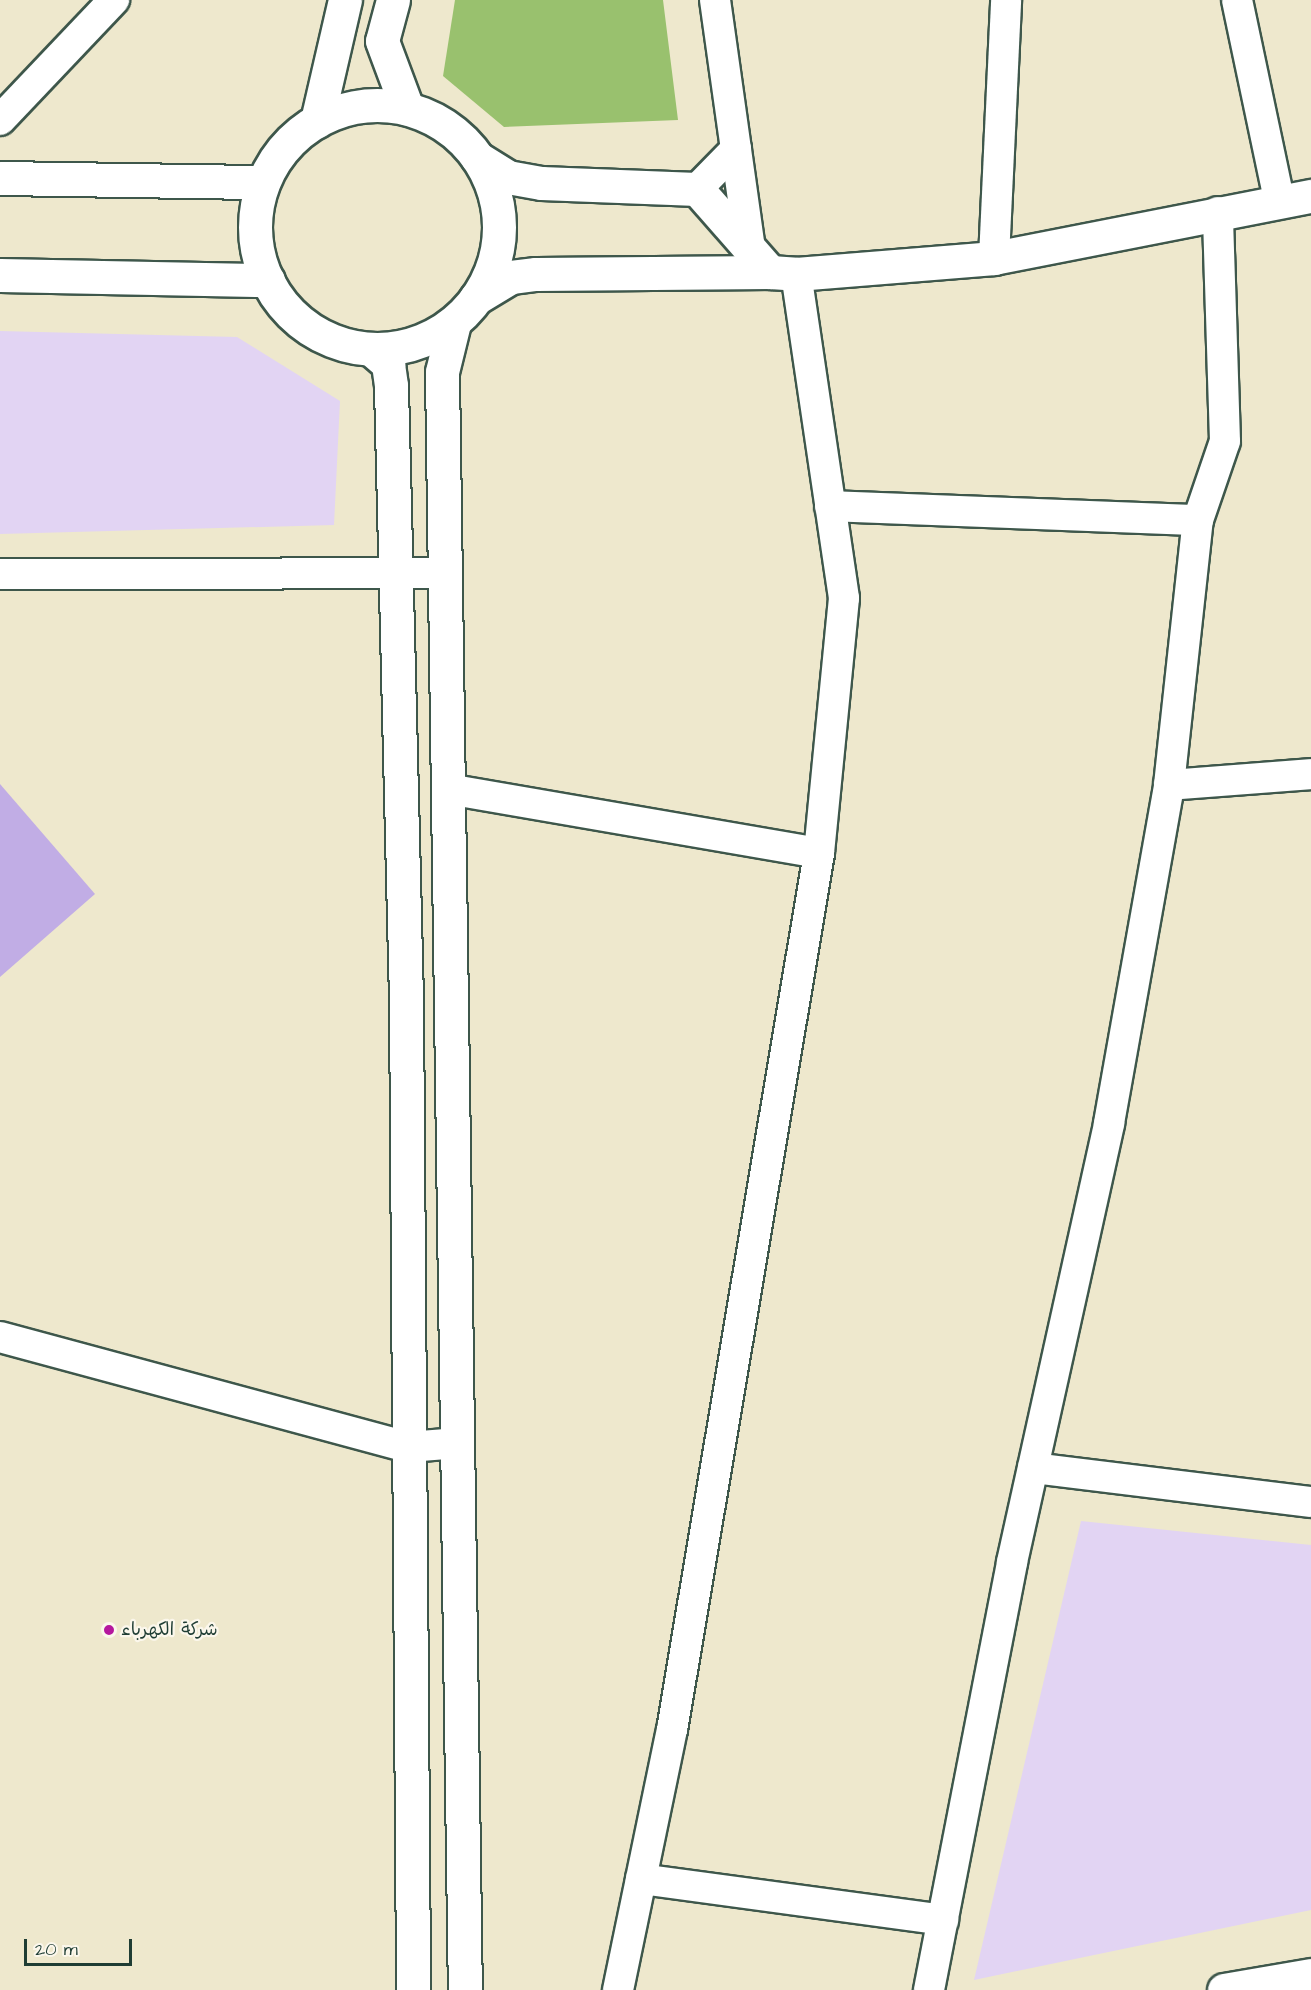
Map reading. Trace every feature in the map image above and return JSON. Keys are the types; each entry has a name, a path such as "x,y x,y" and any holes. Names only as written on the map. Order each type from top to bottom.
{"street":[{"path":"0,120 114,0"},
{"path":"317,121 345,0"},
{"path":"393,0 382,40 407,108"},
{"path":"618,1990 672,1730 819,853 844,598 830,506 772,266 736,149 715,0"},
{"path":"994,258 1006,0"},
{"path":"1237,0 1279,200"},
{"path":"372,104 407,108 435,119 459,136 478,158 494,192 499,228 493,265 476,298 454,323 432,339 370,349 342,344 312,330 286,308 268,280 257,248 256,226 263,182 280,151 317,121 338,110 372,104"},
{"path":"697,189 736,149"},
{"path":"478,158 508,177 541,183 697,189 772,266"},
{"path":"0,178 263,182"},
{"path":"476,298 511,277 536,274 994,258 1279,200 1311,196"},
{"path":"929,1990 1033,1468 1109,1123 1169,785 1198,520 1225,441 1218,212"},
{"path":"0,275 268,280"},
{"path":"454,323 442,372 465,1990"},
{"path":"370,349 388,364 391,386 406,1000 413,1990"},
{"path":"830,506 1198,520"},
{"path":"0,573 444,573"},
{"path":"1169,785 1311,774"},
{"path":"448,789 819,853"},
{"path":"0,1337 408,1447 459,1443"},
{"path":"1033,1468 1311,1502"},
{"path":"641,1880 943,1920"},
{"path":"1224,1990 1311,1974"}],"shaded area":[{"path":"0,331 237,337 340,401 334,525 0,534"},
{"path":"1081,1521 1311,1545 1311,1910 974,1980"}],"green space":[{"path":"455,0 663,0 678,120 504,127 443,76"}],"building":[{"path":"0,784 95,894 0,977"}],"place":[{"name":"شركة الكهرباء","path":"109,1630"}]}
